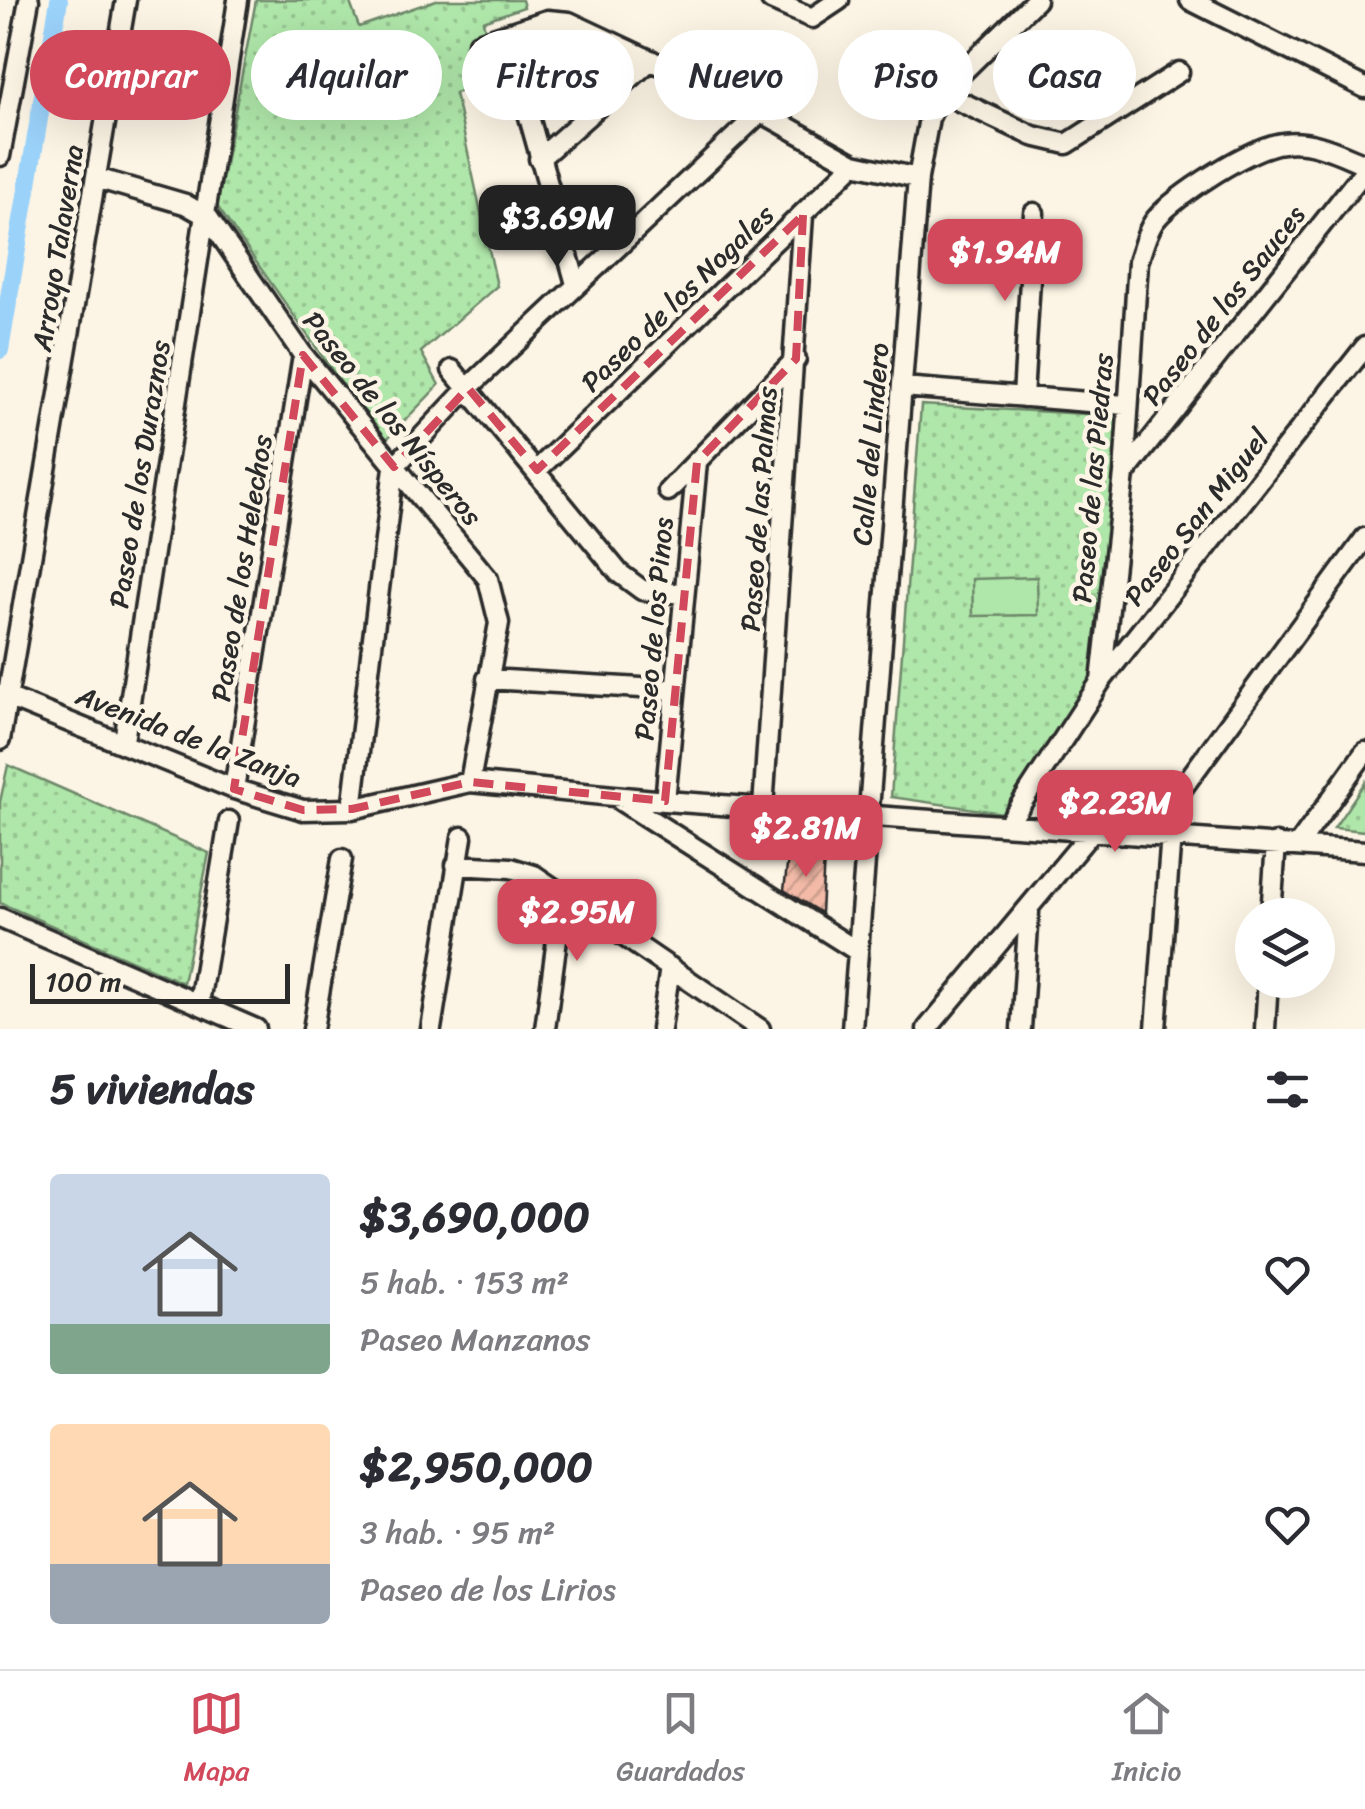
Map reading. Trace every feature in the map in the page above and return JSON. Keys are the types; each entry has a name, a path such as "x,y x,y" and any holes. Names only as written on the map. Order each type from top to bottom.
{"street":[{"path":"0,156 28,0"},
{"name":"Arroyo Talaverna","path":"0,740 126,0"},
{"name":"Paseo de los Duraznos","path":"124,741 208,216 238,0"},
{"path":"771,0 812,18 839,0"},
{"name":"Calle del Lindero","path":"973,61 1036,0"},
{"path":"1190,0 1365,88"},
{"path":"522,30 557,19 582,30"},
{"path":"634,53 654,61"},
{"path":"540,159 651,60"},
{"path":"973,107 1033,136 1068,144 1178,72"},
{"path":"529,120 576,284"},
{"path":"352,809 394,467 468,388 752,120"},
{"path":"775,120 854,164 918,178"},
{"name":"Calle del Lindero","path":"852,1029 918,178 929,120"},
{"name":"Paseo de las Piedras","path":"1102,680 1124,474 1125,405 1138,262 1156,218 1251,153 1282,142 1316,144 1365,166"},
{"name":"Paseo de los Nogales","path":"537,470 854,164"},
{"name":"Paseo de los Sauces","path":"1124,474 1365,166"},
{"path":"96,178 185,204 208,216"},
{"path":"1024,397 1034,213"},
{"name":"Paseo de las Palmas","path":"763,808 803,215"},
{"name":"Paseo de los Nísperos","path":"208,216 303,355 488,579 499,624 470,782"},
{"name":"Paseo San Miguel","path":"1008,824 1102,680 1365,347"},
{"name":"Paseo de los Helechos","path":"234,789 303,355"},
{"name":"Paseo de los Pinos","path":"668,491 796,359"},
{"path":"452,370 632,586 684,594"},
{"path":"903,387 1125,405"},
{"name":"Paseo de los Pinos","path":"665,802 697,462"},
{"path":"1148,835 1365,538"},
{"path":"487,679 675,690"},
{"name":"Avenida de la Zanja","path":"5,695 234,789 303,810 352,809 470,782 665,802 1171,834 1365,851"},
{"path":"1299,844 1365,752"},
{"path":"616,798 857,951"},
{"path":"199,1003 229,822"},
{"path":"927,1029 1030,911 1094,829"},
{"path":"1156,1029 1171,834"},
{"path":"430,1029 462,837"},
{"path":"1273,898 1276,843"},
{"path":"312,1029 342,858"},
{"path":"456,865 511,868 563,894 760,1029"},
{"path":"545,1029 563,894"},
{"path":"1022,1029 1030,911"},
{"path":"0,918 256,1029"},
{"path":"661,1029 670,966"},
{"path":"1265,1029 1267,998"}],"highlighted area":[{"path":"803,215 796,359 697,462 665,801 470,782 352,809 303,810 234,789 303,355 394,467 468,388 537,470"}],"green space":[{"path":"256,0 349,0 359,27 436,0 522,0 524,7 483,21 485,30 462,30 462,91 455,93 497,286 421,352 439,385 383,443 217,206"},
{"path":"921,405 1122,416 1098,682 1009,814 891,797"},
{"path":"1037,577 1038,615 973,616 972,579"},
{"path":"8,765 209,853 183,983 0,903 0,802"},
{"path":"1365,782 1365,831 1334,828"}],"building":[{"path":"824,857 821,913 784,890 788,858"}],"waterway":[{"name":"Arroyo Talaverna","path":"0,350 59,0"}]}
